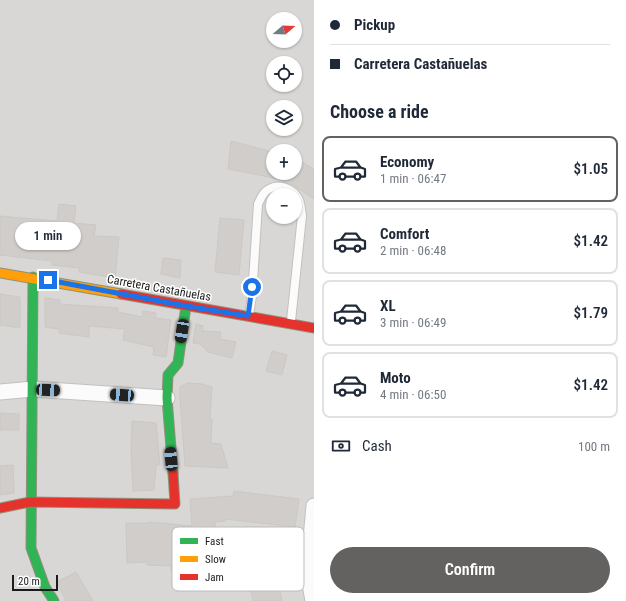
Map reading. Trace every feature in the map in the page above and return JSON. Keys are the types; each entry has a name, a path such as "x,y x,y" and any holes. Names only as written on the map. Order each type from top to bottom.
{"street":[{"name":"Carretera Castañuelas","path":"0,273 33,277 186,306 291,322 314,328"},
{"path":"33,277 33,390 30,502 31,548 45,587 54,601"},
{"path":"0,508 30,502 175,504 166,398 168,375 178,363 186,306"},
{"path":"0,392 33,390 166,398"},
{"path":"313,601 308,572 314,506"}],"lane":[{"path":"248,316 252,296 258,204 263,194 268,189 281,187 286,188 299,200 302,216 291,322"}],"shaded area":[{"path":"0,0 314,0 314,601 0,601"}],"building":[{"path":"231,141 266,150 266,176 228,169"},
{"path":"302,162 314,169 314,199 302,191 302,188 298,188 281,180 302,180"},
{"path":"59,204 76,206 74,223 96,225 94,236 119,237 115,278 79,272 79,268 52,265 52,261 0,255 0,216 57,221"},
{"path":"220,218 244,220 239,275 215,272"},
{"path":"163,258 181,260 180,278 161,274"},
{"path":"0,294 20,297 20,328 0,325"},
{"path":"45,298 60,300 60,304 118,308 118,312 142,317 143,311 156,313 155,318 171,320 166,357 153,355 154,347 123,340 125,329 89,326 89,337 59,333 59,329 45,327"},
{"path":"196,324 203,326 202,331 221,332 220,339 236,342 232,358 208,352 200,344 193,343"},
{"path":"272,351 287,355 282,375 266,371"},
{"path":"187,383 202,384 212,387 210,419 212,419 211,443 221,444 228,468 185,466 180,387"},
{"path":"0,413 19,414 19,430 0,430"},
{"path":"132,421 156,423 160,465 156,465 154,490 133,491 131,450"},
{"path":"13,465 14,493 0,495 0,466"},
{"path":"234,491 299,499 295,527 225,519 225,521 215,522 215,527 172,527 172,571 171,566 147,565 147,562 127,563 126,523 150,522 192,526 190,499 233,496"},
{"path":"76,572 93,601 66,601 57,582"},
{"path":"251,591 280,591 282,601 253,601"}],"traffic: fast":[{"path":"33,277 31,548 45,587 54,601"},
{"path":"173,473 167,398 168,375 178,363 186,306"}],"traffic: slow":[{"path":"0,273 121,294"}],"traffic: jam":[{"path":"121,294 314,328"},
{"path":"0,508 30,502 175,504 173,473"}],"route":[{"path":"48,280 248,316 252,296 252,287"}]}
